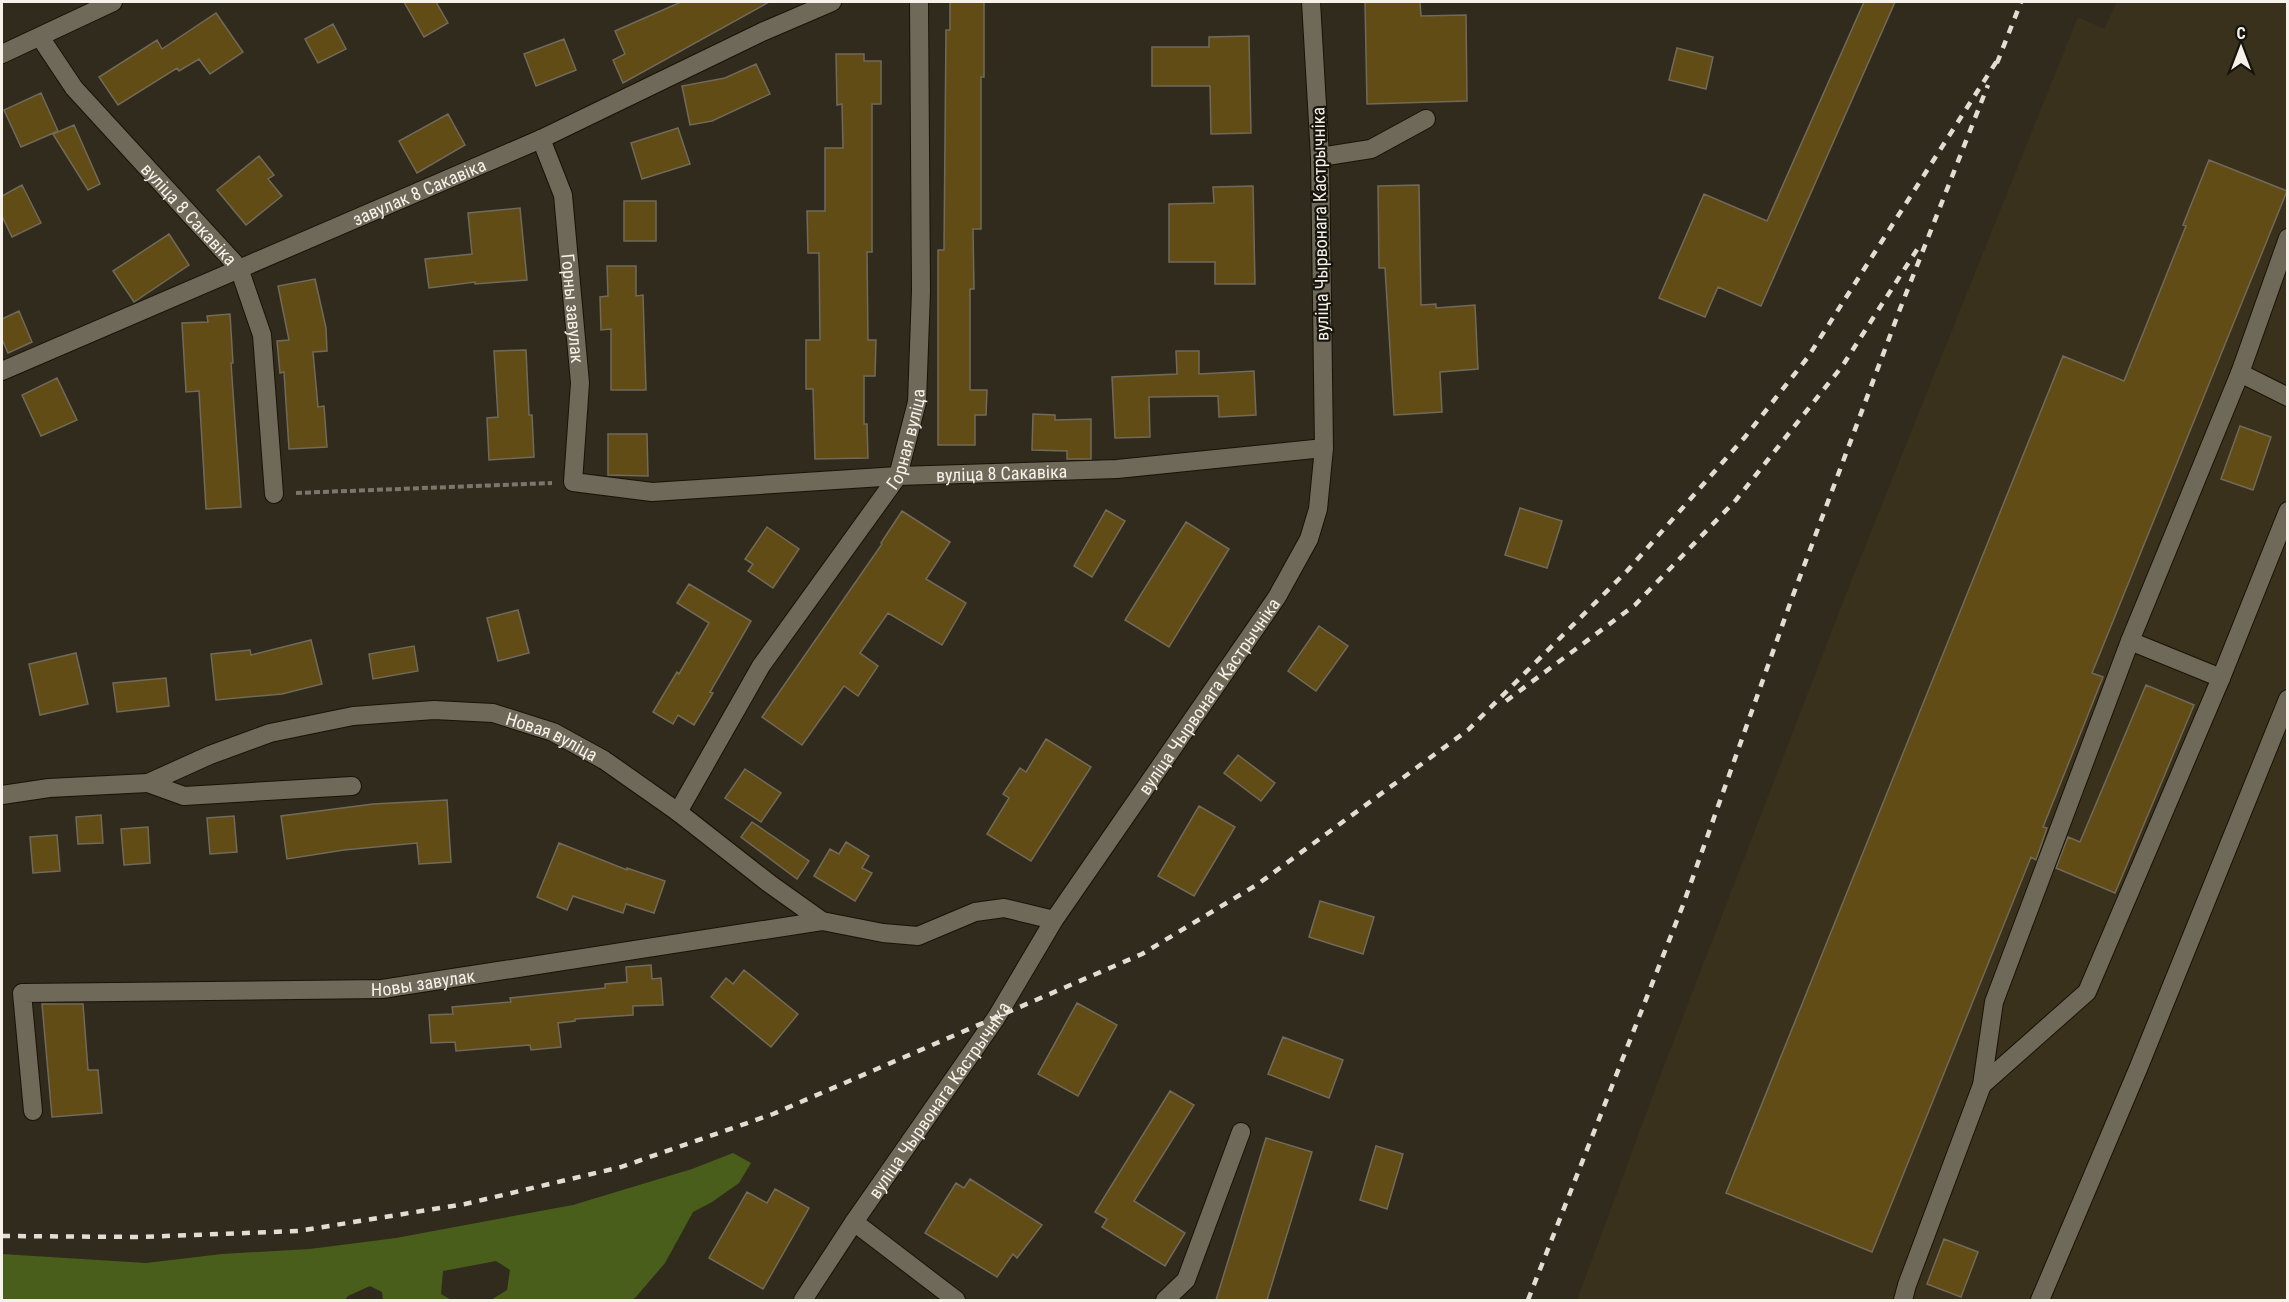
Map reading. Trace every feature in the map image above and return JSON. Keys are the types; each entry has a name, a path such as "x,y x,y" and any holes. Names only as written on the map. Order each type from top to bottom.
{"street":[{"path":"2,54 40,38 88,7 113,2"},
{"name":"завулак 8 Сакавіка","path":"2,371 541,139 762,32 832,2"},
{"name":"Горная вуліца","path":"678,812 761,666 898,476 917,402 921,291 919,2"},
{"name":"вуліца Чырвонага Кастрычніка","path":"804,1300 854,1222 996,1018 1054,921 1277,597 1309,539 1318,509 1324,448 1320,157 1311,2"},
{"name":"вуліца 8 Сакавіка","path":"40,38 74,88 239,268 262,335 274,494"},
{"path":"1320,157 1371,149 1426,119"},
{"name":"Горны завулак","path":"541,139 562,195 564,207 580,383 573,482"},
{"path":"1904,1300 1907,1285 1982,1085 1994,1002 2130,641 2240,373 2288,238"},
{"path":"2240,373 2288,397"},
{"name":"вуліца 8 Сакавіка","path":"573,482 652,492 898,476 1117,469 1324,448"},
{"path":"1982,1085 2087,992 2222,678 2288,511"},
{"path":"2130,641 2222,678"},
{"path":"2040,1300 2138,1069 2288,699"},
{"name":"Новая вуліца","path":"2,795 49,788 148,783 210,755 270,734 353,717 434,710 493,713 553,732 604,760 678,812 770,884 822,921 883,933 918,936 975,912 1004,908 1054,921"},
{"path":"148,783 184,796 352,786"},
{"name":"Новы завулак","path":"33,1111 22,993 382,989 822,921"},
{"path":"1165,1300 1186,1280 1241,1132"},
{"path":"854,1222 956,1300"}],"path":[{"path":"274,494 573,482"}],"shaded area":[{"path":"2117,2 2287,2 2287,1300 1577,1300 1662,1071 1852,579 2078,17 2104,29"}],"green space":[{"path":"733,1153 751,1163 739,1183 693,1212 665,1263 635,1298 630,1300 491,1300 507,1290 510,1270 496,1261 443,1271 441,1294 451,1300 383,1300 382,1292 370,1286 348,1296 345,1300 2,1300 2,1254 146,1263 222,1254 310,1249 396,1238 573,1205 692,1169"}],"building":[{"path":"404,2 436,2 448,23 424,37"},
{"path":"681,2 769,2 623,83 613,60 625,54 615,31"},
{"path":"950,2 984,2 984,77 981,77 981,229 973,229 974,289 970,289 970,390 987,390 986,415 975,415 975,445 938,445 938,250 944,250 946,30 950,30"},
{"path":"1365,2 1420,2 1421,16 1466,15 1467,101 1367,104"},
{"path":"1864,2 1895,2 1761,306 1718,287 1705,317 1659,298 1704,194 1767,221"},
{"path":"216,13 243,52 210,74 199,59 179,71 177,68 118,105 99,77 157,40 162,49"},
{"path":"333,24 346,49 318,63 305,39"},
{"path":"1249,36 1251,133 1211,134 1210,86 1152,86 1152,47 1209,47 1209,37"},
{"path":"564,39 576,70 536,86 524,54"},
{"path":"1677,48 1713,57 1706,89 1669,80"},
{"path":"836,54 864,54 864,61 881,61 881,104 872,104 872,252 867,252 868,340 876,340 875,376 864,376 864,424 867,424 868,458 815,459 813,389 806,389 806,340 820,340 819,253 808,253 807,211 825,211 825,148 843,148 842,104 837,105"},
{"path":"756,64 770,94 712,121 690,125 682,86 725,78"},
{"path":"41,93 58,131 21,147 4,110"},
{"path":"448,114 465,145 417,173 399,141"},
{"path":"74,125 100,184 88,190 53,134"},
{"path":"678,128 690,164 642,179 631,143"},
{"path":"259,156 274,175 268,179 282,196 246,225 217,190"},
{"path":"2209,160 2287,191 2092,673 2103,677 2043,827 2047,828 2036,860 2031,857 1872,1252 1726,1193 2063,356 2124,381 2186,226 2183,225"},
{"path":"22,185 41,223 12,237 2,216 2,196"},
{"path":"1419,185 1421,305 1436,304 1436,308 1475,305 1478,369 1440,372 1442,412 1394,415 1385,268 1379,268 1378,186"},
{"path":"1253,186 1255,284 1215,284 1215,262 1169,262 1169,204 1214,203 1213,187"},
{"path":"624,201 656,201 656,241 624,241"},
{"path":"520,208 527,280 475,284 475,282 429,288 425,259 472,254 468,213"},
{"path":"169,234 189,265 134,302 113,271"},
{"path":"607,266 636,266 636,296 643,295 646,390 611,390 611,329 601,330 600,297 608,296"},
{"path":"315,279 326,328 327,351 313,352 318,407 324,406 327,447 289,449 284,372 280,373 277,341 289,340 278,286"},
{"path":"19,311 32,342 8,353 2,339 2,319"},
{"path":"230,314 241,507 206,509 199,391 186,392 182,323 208,322 207,316"},
{"path":"526,350 529,415 532,415 534,457 489,460 487,418 498,417 494,351"},
{"path":"1176,351 1199,351 1199,374 1254,371 1256,415 1219,417 1218,396 1149,397 1150,437 1115,438 1112,377 1177,374"},
{"path":"57,378 77,420 41,436 22,395"},
{"path":"1033,414 1055,415 1055,420 1091,419 1091,459 1067,459 1067,451 1032,450"},
{"path":"2240,426 2271,437 2253,490 2221,479"},
{"path":"608,434 647,434 648,476 608,475"},
{"path":"1520,508 1562,521 1547,568 1505,555"},
{"path":"1106,510 1125,521 1092,577 1074,566"},
{"path":"902,511 950,542 926,579 966,603 942,645 888,613 860,653 878,666 858,696 844,686 802,745 762,717 882,544"},
{"path":"1186,522 1229,549 1169,647 1125,620"},
{"path":"767,527 799,549 773,588 748,571 753,564 745,559"},
{"path":"689,584 751,621 710,692 713,693 694,725 678,715 673,724 653,712 709,623 677,603"},
{"path":"518,610 529,653 498,661 487,618"},
{"path":"1319,626 1348,646 1316,691 1288,671"},
{"path":"311,640 322,684 282,694 216,700 211,654 250,650 251,655"},
{"path":"414,646 418,671 373,679 369,654"},
{"path":"76,653 88,704 40,715 29,664"},
{"path":"166,678 169,706 117,712 113,683"},
{"path":"2146,685 2194,705 2115,893 2056,868 2068,837 2080,842"},
{"path":"1046,739 1091,767 1031,861 987,834 1009,798 1003,794 1020,768 1026,772"},
{"path":"1238,755 1275,783 1261,801 1224,773"},
{"path":"745,769 781,793 761,822 725,798"},
{"path":"447,800 451,862 419,864 417,843 344,850 287,859 281,816 373,804"},
{"path":"1199,806 1235,827 1194,896 1158,876"},
{"path":"101,815 103,843 78,844 76,817"},
{"path":"234,816 237,852 210,854 207,818"},
{"path":"752,822 809,861 797,879 741,837"},
{"path":"148,827 150,863 124,865 121,829"},
{"path":"57,835 60,871 33,873 30,837"},
{"path":"846,842 869,856 862,868 872,873 855,901 814,876 830,849 839,854"},
{"path":"559,843 627,870 627,868 665,881 654,913 626,904 623,913 573,896 567,910 537,897"},
{"path":"1320,901 1374,917 1363,954 1309,937"},
{"path":"651,965 652,979 661,978 663,1005 633,1006 633,1015 575,1019 575,1021 558,1023 561,1047 531,1050 530,1045 456,1051 455,1042 431,1043 429,1015 453,1014 452,1007 511,1002 510,998 605,988 605,984 627,982 626,967"},
{"path":"744,970 798,1014 771,1047 711,997 726,978 733,984"},
{"path":"1077,1003 1117,1025 1078,1096 1038,1074"},
{"path":"42,1004 83,1004 88,1070 98,1070 102,1113 52,1117"},
{"path":"1283,1037 1343,1060 1329,1098 1268,1074"},
{"path":"1170,1091 1194,1105 1134,1201 1185,1233 1165,1266 1102,1227 1107,1219 1095,1212"},
{"path":"1266,1138 1312,1152 1267,1300 1216,1300"},
{"path":"1376,1146 1403,1154 1387,1209 1360,1200"},
{"path":"970,1179 1042,1225 1017,1258 1013,1254 997,1277 925,1233 956,1183 964,1188"},
{"path":"775,1189 809,1208 763,1289 709,1258 747,1192 767,1203"},
{"path":"1944,1239 1978,1252 1961,1297 1927,1284"}],"railway":[{"path":"1997,63 2021,2"},
{"path":"2,1236 140,1237 298,1231 465,1204 621,1167 773,1114 1142,954 1258,884 1468,730 1627,571 1745,437 1808,357 2000,56"},
{"path":"1528,1300 1683,905 1792,598 1900,309 1988,85"},
{"path":"1506,701 1635,605 1736,500 1843,365 1918,248"}]}
